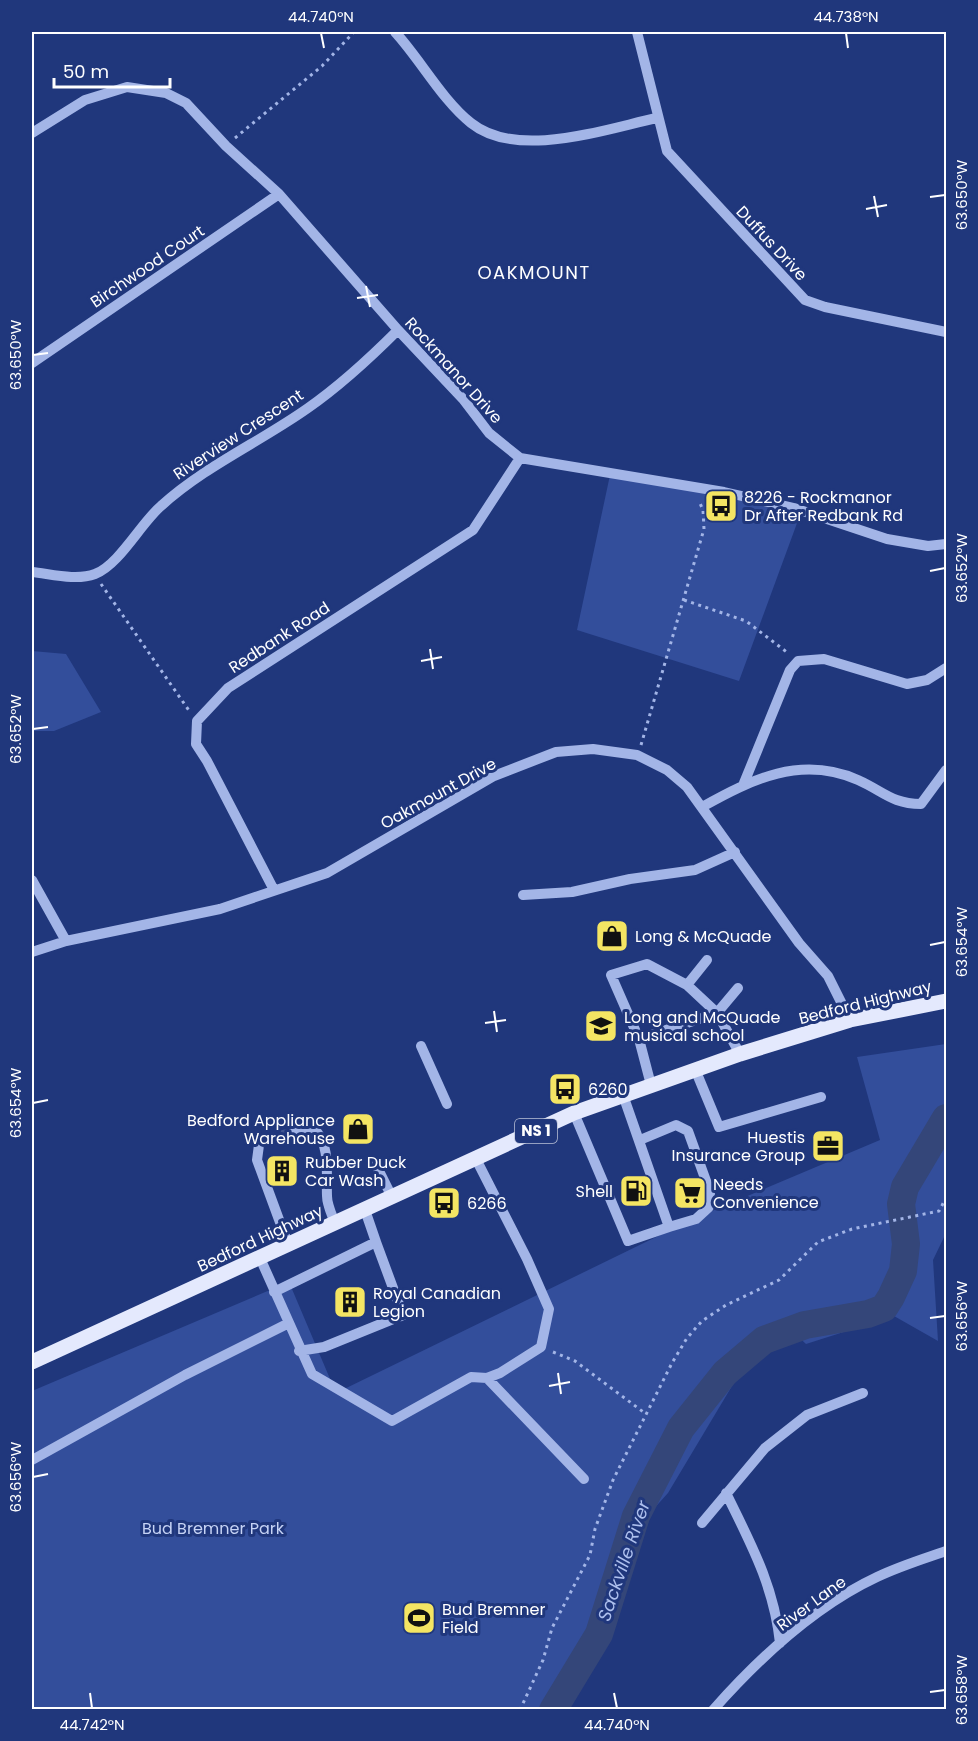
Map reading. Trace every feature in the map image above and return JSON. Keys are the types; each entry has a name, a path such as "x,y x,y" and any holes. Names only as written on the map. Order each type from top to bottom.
{"main road":[{"name":"Bedford Highway","path":"32,1362 574,1113 740,1054 850,1020 946,1001"}],"street":[{"path":"395,32 451,103 471,123 490,134 517,139 549,140 657,118"},
{"name":"Duffus Drive","path":"637,32 667,151 681,169 805,300 825,307 946,332"},
{"name":"Rockmanor Drive","path":"32,133 85,100 127,87 166,93 186,103 226,146 279,194 398,330 463,399 489,433 519,458"},
{"name":"Birchwood Court","path":"32,363 279,194"},
{"name":"Riverview Crescent","path":"94,574 109,566 159,507 178,492 308,408 369,360 398,330"},
{"path":"519,458 691,487 794,508 887,539 928,546 946,544"},
{"name":"Redbank Road","path":"197,721 228,688 473,530 519,458"},
{"path":"32,572 74,576 94,574"},
{"path":"744,783 790,670 798,661 824,659 907,684 927,680 946,668"},
{"path":"197,721 196,744 274,890"},
{"name":"Oakmount Drive","path":"32,952 66,941 220,909 327,873 494,776 556,752 593,749 638,755 667,770 687,787 799,943 828,976 850,1020"},
{"path":"702,807 744,783 789,771 818,768 857,780 902,804 921,804 946,770"},
{"path":"523,895 572,892 630,879 695,870 735,852"},
{"path":"32,880 66,941"},
{"path":"687,985 707,960"},
{"path":"651,1085 639,1039 611,975 647,964 687,985 717,1012 740,1054"},
{"path":"639,1039 717,1012 738,988"},
{"path":"421,1046 447,1104"},
{"path":"695,1070 719,1127 821,1097"},
{"path":"623,1095 669,1227"},
{"path":"574,1113 628,1241 696,1219 709,1207 710,1192 688,1131 676,1125 640,1140"},
{"path":"292,1133 314,1129 321,1136 328,1176 327,1198 335,1223"},
{"path":"265,1139 258,1145 257,1160 288,1244"},
{"path":"260,1258 299,1351 312,1374 392,1421 471,1377 488,1378 541,1347 549,1309 527,1259 476,1159"},
{"path":"375,1163 392,1197"},
{"path":"299,1351 324,1347 403,1315 365,1210"},
{"path":"274,1292 376,1242"},
{"path":"32,1460 185,1375 288,1324"},
{"path":"488,1378 584,1479"},
{"path":"702,1523 765,1448 807,1415 863,1393"},
{"path":"726,1493 758,1558 776,1609 780,1643"},
{"name":"River Lane","path":"713,1710 741,1679 780,1643 850,1591 877,1577 946,1551"}],"path":[{"path":"226,146 322,66 354,32"},
{"path":"647,729 704,529 703,510 691,487"},
{"path":"94,574 197,721"},
{"path":"684,600 746,621 798,661"},
{"path":"520,1710 543,1660 552,1628 590,1555 595,1529 613,1480 687,1338 702,1321 726,1305 779,1280 818,1242 852,1229 939,1211 946,1198"},
{"path":"541,1347 575,1361 646,1414"}],"green space":[{"path":"610,475 729,498 800,515 739,681 577,630"},
{"path":"32,651 66,654 101,712 54,731 32,731"},
{"name":"Bud Bremner Park","path":"946,1044 946,1233 933,1260 938,1341 894,1316 806,1344 789,1328 769,1343 735,1381 668,1493 632,1533 612,1600 555,1709 32,1710 32,1391 289,1282 336,1393 693,1219 880,1140 857,1057"}],"waterway":[{"name":"Sackville River","path":"553,1710 599,1634 636,1516 681,1428 725,1373 764,1340 805,1325 868,1314 884,1308 903,1271 906,1244 901,1204 905,1187 946,1118"}],"tunnel":[{"path":"265,1139 292,1133"}],"place":[{"name":"8226 - Rockmanor Dr After Redbank Rd","path":"721,506"},
{"name":"Long & McQuade","path":"612,936"},
{"name":"Long and McQuade musical school","path":"601,1026"},
{"name":"6260","path":"565,1089"},
{"name":"Bedford Appliance Warehouse","path":"358,1129"},
{"name":"Huestis Insurance Group","path":"828,1146"},
{"name":"Rubber Duck Car Wash","path":"282,1171"},
{"name":"Shell","path":"636,1191"},
{"name":"Needs Convenience","path":"690,1193"},
{"name":"6266","path":"444,1203"},
{"name":"Royal Canadian Legion","path":"350,1302"},
{"name":"Bud Bremner Field","path":"419,1618"}],"district":[{"name":"OAKMOUNT","path":"534,273"}]}
